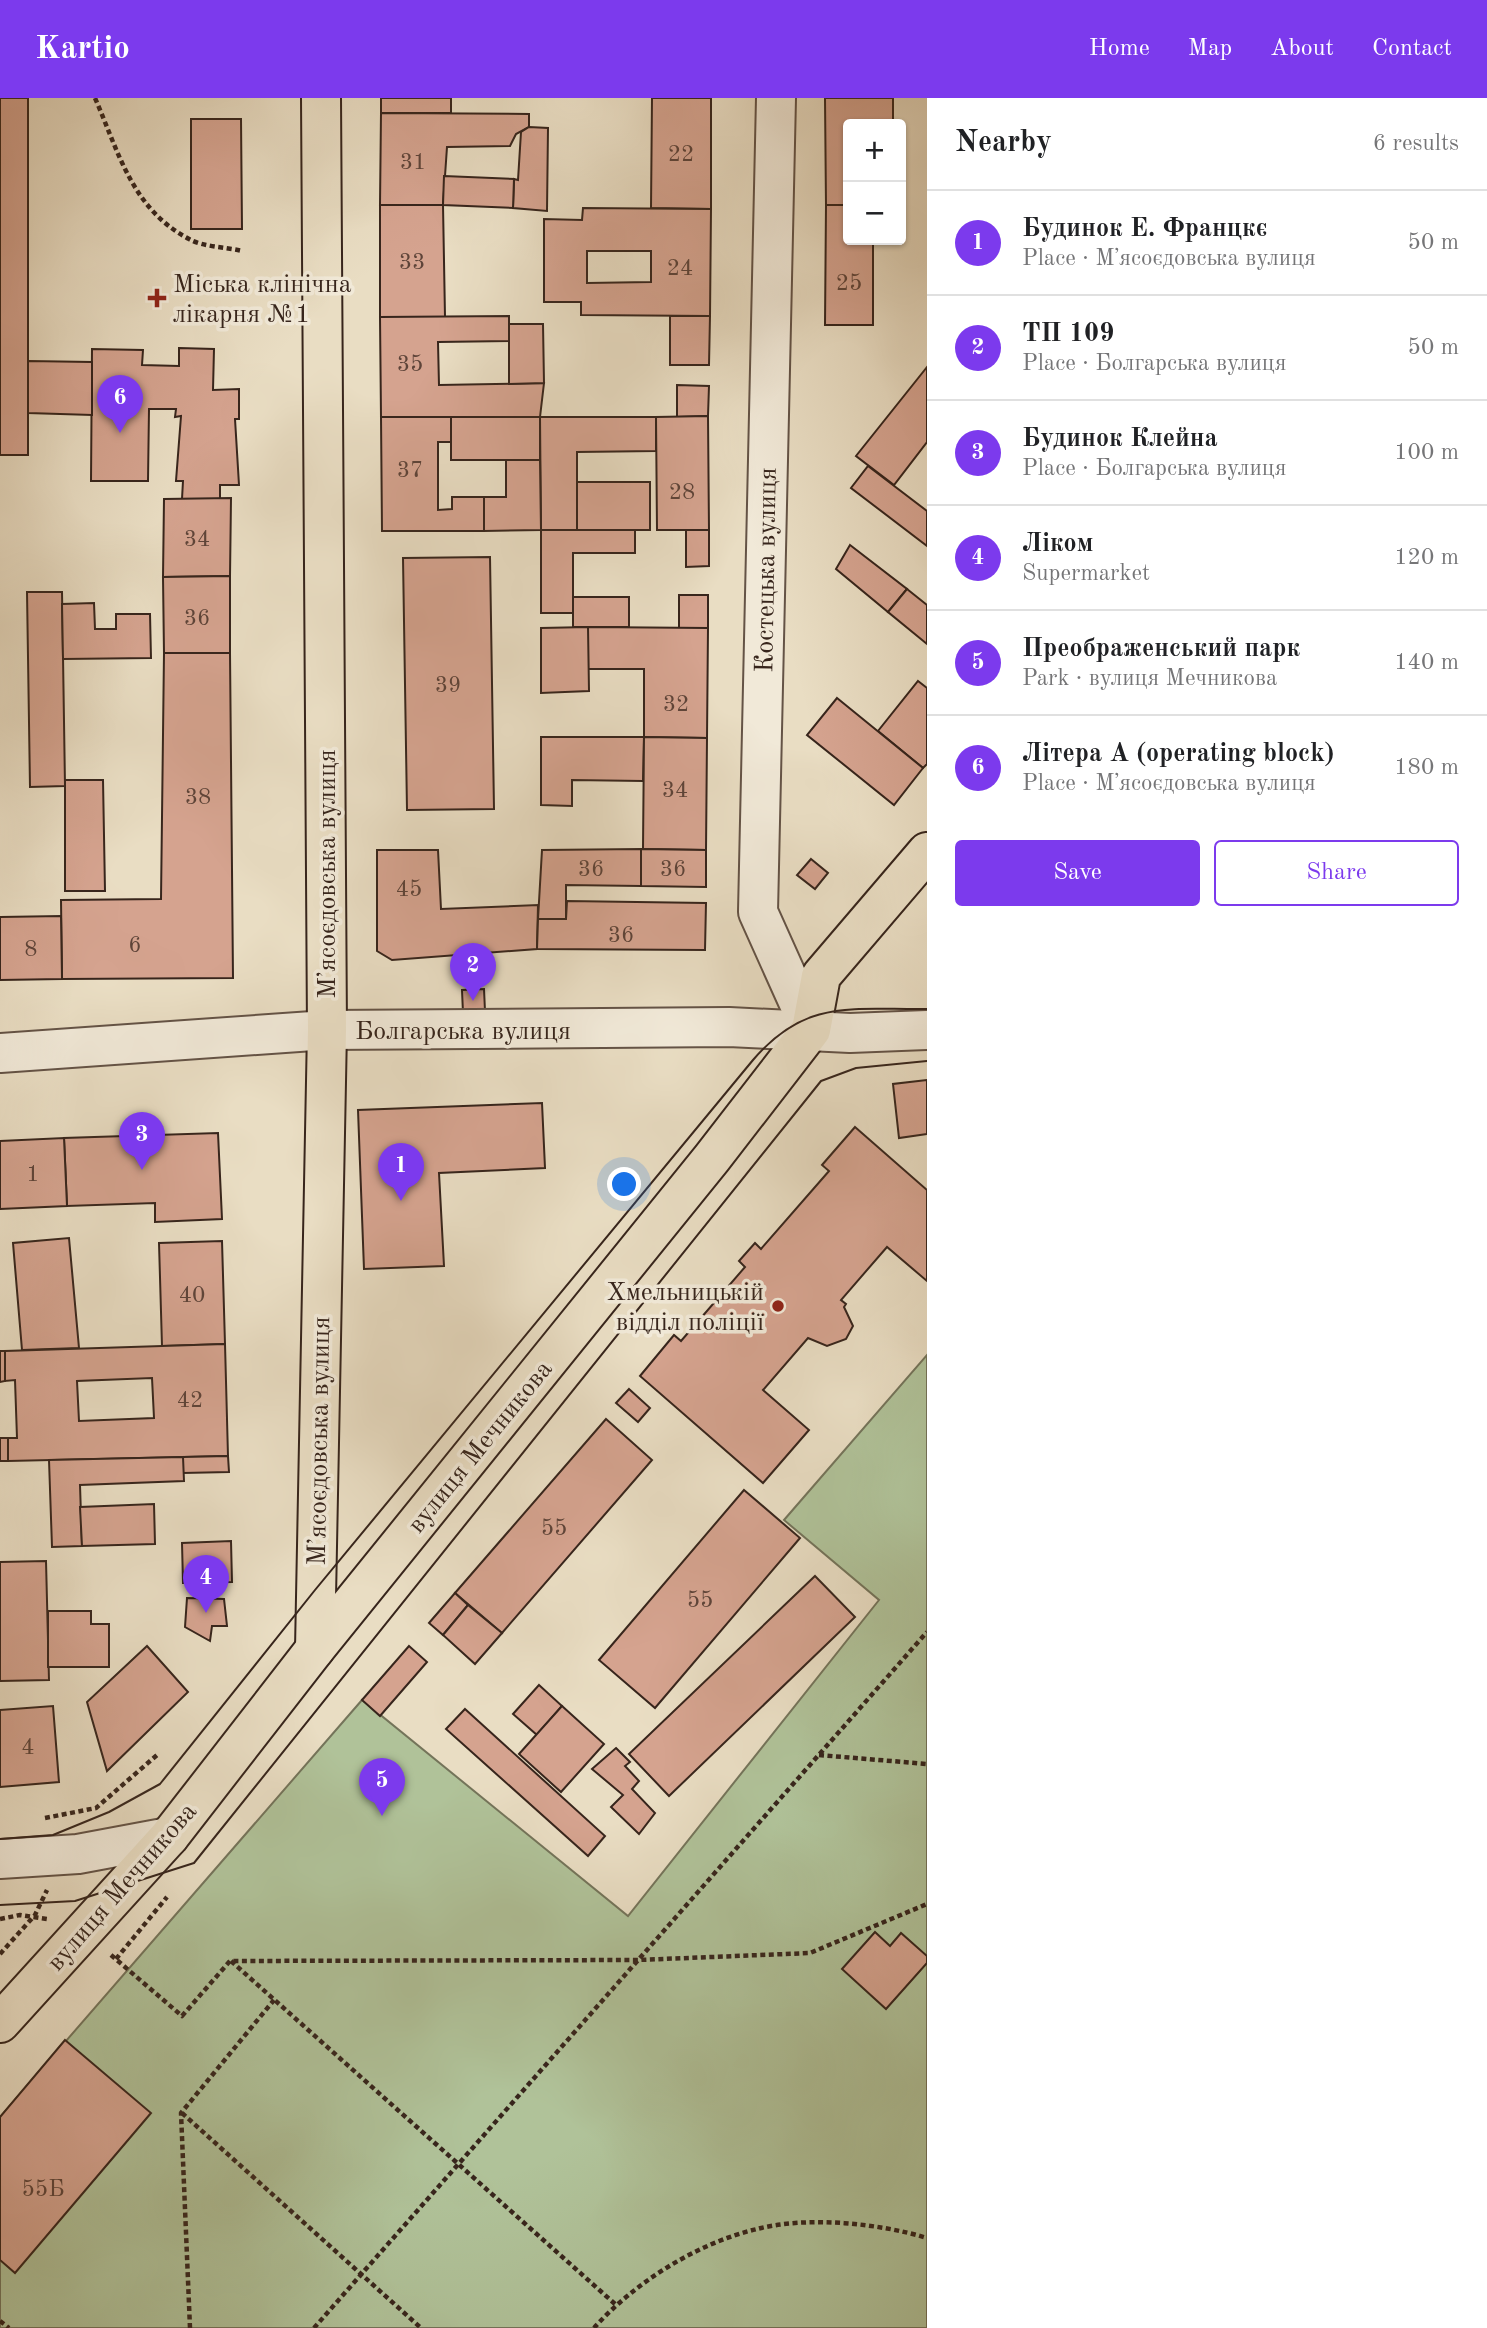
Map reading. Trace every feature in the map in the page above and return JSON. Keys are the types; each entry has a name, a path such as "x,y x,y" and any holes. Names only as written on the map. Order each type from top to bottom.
{"main road":[{"name":"Мʼясоєдовська вулиця","path":"315,1649 327,1030 321,98"},
{"name":"вулиця Мечникова","path":"0,2023 169,1837 315,1649 811,1030 821,976 927,852"}],"street":[{"name":"Костецька вулиця","path":"776,98 758,912 811,1030"},
{"name":"Болгарська вулиця","path":"0,1053 327,1030 729,1027 850,1033 927,1030"},
{"path":"0,1859 78,1854 169,1837"}],"path":[{"path":"95,98 135,192 161,219 191,240 242,251"},
{"path":"314,2328 927,1632"},
{"path":"36,1819 96,1808 157,1755"},
{"path":"819,1755 927,1764"},
{"path":"116,1959 169,1895"},
{"path":"181,2016 230,1961 638,1960 810,1953 927,1904"},
{"path":"230,1961 615,2304"},
{"path":"190,2328 181,2113 274,2000"},
{"path":"181,2113 421,2328"},
{"path":"594,2328 615,2304 691,2253 757,2228 828,2222 908,2232 927,2238"},
{"path":"0,2321 9,2328"}],"green space":[{"path":"927,1355 927,2328 0,2328 0,2117 362,1700 628,1916 879,1600 784,1520"}],"building":[{"path":"0,98 28,98 28,455 0,455"},
{"path":"381,98 451,98 451,113 381,113"},
{"path":"652,98 711,98 711,209 651,208"},
{"path":"825,98 893,98 893,119 843,119 843,205 826,205"},
{"path":"381,113 529,114 529,127 516,134 510,146 447,147 443,205 380,205"},
{"path":"191,119 241,119 242,229 191,229"},
{"path":"529,127 548,128 547,211 513,208 521,132"},
{"path":"444,176 514,179 513,208 443,205"},
{"path":"380,205 443,205 445,317 380,317"},
{"path":"826,205 843,205 843,245 873,245 873,325 825,325"},
{"path":"583,208 711,209 710,316 581,315 581,302 544,302 544,219 582,220","holes":["587,251 651,251 651,282 587,283"]},
{"path":"509,316 509,341 438,342 439,385 544,383 540,417 381,417 380,317"},
{"path":"670,316 710,316 709,365 670,365"},
{"path":"509,324 543,324 544,383 509,384"},
{"path":"179,348 214,349 213,390 239,389 239,419 235,419 239,485 220,485 220,500 182,499 183,481 176,481 181,416 175,417 176,409 149,409 148,481 91,481 92,349 143,350 142,365 179,366"},
{"path":"28,361 92,362 92,415 28,413"},
{"path":"927,367 927,442 894,485 856,456"},
{"path":"677,385 709,386 708,416 677,417"},
{"path":"708,416 709,530 657,530 656,417"},
{"path":"381,417 451,417 451,442 438,442 438,510 452,509 452,497 484,497 484,531 382,531"},
{"path":"451,417 540,417 540,460 451,460"},
{"path":"540,417 656,417 656,451 577,452 577,530 541,530"},
{"path":"506,460 540,460 541,530 484,531 484,497 506,497"},
{"path":"868,466 927,511 927,546 851,488"},
{"path":"577,482 650,482 650,530 577,530"},
{"path":"231,498 230,576 163,577 164,499"},
{"path":"541,530 635,530 635,553 573,553 573,613 541,613"},
{"path":"686,530 709,530 709,566 686,567"},
{"path":"850,545 907,589 888,612 836,569"},
{"path":"490,557 494,809 407,810 403,558"},
{"path":"230,576 230,653 164,653 163,577"},
{"path":"907,589 927,605 927,644 888,612"},
{"path":"27,592 62,592 65,786 30,787"},
{"path":"679,595 708,595 708,628 679,628"},
{"path":"573,597 629,597 629,627 573,627"},
{"path":"94,603 95,629 116,629 116,614 150,614 151,658 63,659 62,604"},
{"path":"588,627 708,628 707,738 644,737 644,669 587,669"},
{"path":"588,627 589,691 541,693 541,628"},
{"path":"164,653 230,653 233,978 62,979 61,900 161,899"},
{"path":"918,681 927,688 927,764 923,768 878,731"},
{"path":"837,698 923,768 894,805 807,735"},
{"path":"541,737 644,737 643,781 572,780 572,806 541,805"},
{"path":"644,737 707,738 706,850 643,849"},
{"path":"65,780 103,780 105,891 65,891"},
{"path":"641,849 706,850 706,887 641,886"},
{"path":"641,849 641,886 566,885 566,919 538,919 542,850"},
{"path":"377,850 438,850 441,909 538,905 537,949 392,960 377,951"},
{"path":"811,859 828,873 815,889 797,875"},
{"path":"567,901 706,903 705,950 537,949 538,919 566,919"},
{"path":"61,916 62,979 0,980 0,917"},
{"path":"484,989 485,1011 463,1013 462,990"},
{"path":"927,1080 927,1134 899,1138 893,1084"},
{"path":"542,1103 545,1168 439,1173 444,1266 364,1269 358,1110"},
{"name":"Хмельницькій відділ поліції","path":"855,1127 927,1190 927,1281 887,1247 841,1300 846,1304 844,1307 853,1326 846,1339 827,1346 808,1338 763,1390 809,1430 763,1483 640,1376 674,1335 681,1341 745,1267 739,1261 755,1243 761,1249 829,1171 822,1165"},
{"path":"218,1133 222,1219 155,1222 155,1203 67,1206 64,1138"},
{"path":"64,1138 67,1206 0,1209 0,1141"},
{"path":"69,1238 79,1348 22,1350 13,1243"},
{"path":"222,1241 225,1344 162,1346 159,1243"},
{"path":"225,1344 228,1456 8,1461 8,1438 17,1438 15,1380 5,1381 5,1351","holes":["152,1378 154,1418 79,1421 77,1381"]},
{"path":"0,1351 5,1351 5,1381 0,1382"},
{"path":"629,1389 650,1408 638,1422 616,1403"},
{"path":"606,1419 652,1460 502,1633 455,1593"},
{"path":"0,1438 8,1438 8,1461 0,1461"},
{"path":"228,1456 229,1472 183,1473 183,1457"},
{"path":"183,1457 184,1481 80,1485 82,1546 52,1547 49,1460"},
{"path":"744,1490 800,1538 655,1708 599,1660"},
{"path":"154,1504 155,1544 82,1546 80,1507"},
{"path":"231,1541 232,1582 183,1583 182,1543"},
{"path":"46,1561 49,1680 0,1681 0,1562"},
{"path":"815,1576 855,1617 669,1796 629,1754"},
{"path":"455,1593 468,1605 443,1635 429,1623"},
{"path":"187,1598 224,1599 227,1626 212,1626 210,1641 185,1627"},
{"path":"468,1605 502,1633 475,1664 443,1635"},
{"path":"48,1611 91,1611 91,1624 109,1624 109,1667 48,1667"},
{"path":"147,1646 188,1692 107,1771 87,1702"},
{"path":"409,1646 427,1662 380,1716 362,1700"},
{"path":"539,1685 562,1706 537,1735 513,1714"},
{"path":"53,1706 59,1782 0,1787 0,1710"},
{"path":"562,1706 604,1744 561,1792 519,1754"},
{"path":"465,1709 605,1836 588,1856 446,1729"},
{"path":"616,1748 630,1762 625,1766 639,1781 632,1789 655,1813 639,1834 611,1807 623,1795 592,1769"},
{"path":"875,1932 890,1946 901,1933 927,1956 927,1963 886,2009 842,1969"},
{"path":"65,2040 151,2113 15,2273 0,2260 0,2117"}],"tram line":[{"path":"0,1839 53,1835 109,1812 160,1784 315,1590 753,1060 773,1040 792,1026 832,1012 853,1009 927,1009"},
{"path":"0,1905 75,1901 194,1863 821,1081 856,1068 927,1061"}],"place":[{"name":"Міська клінічна лікарня №1","path":"157,298"},
{"name":"Літера А (operating block)","path":"120,433"},
{"name":"ТП 109","path":"473,1001"},
{"name":"Будинок Клейна","path":"142,1170"},
{"name":"Будинок Е. Францкє","path":"401,1201"},
{"name":"Хмельницькій відділ поліції","path":"778,1306"},
{"name":"Ліком","path":"206,1613"},
{"name":"Преображенський парк","path":"382,1816"}]}
